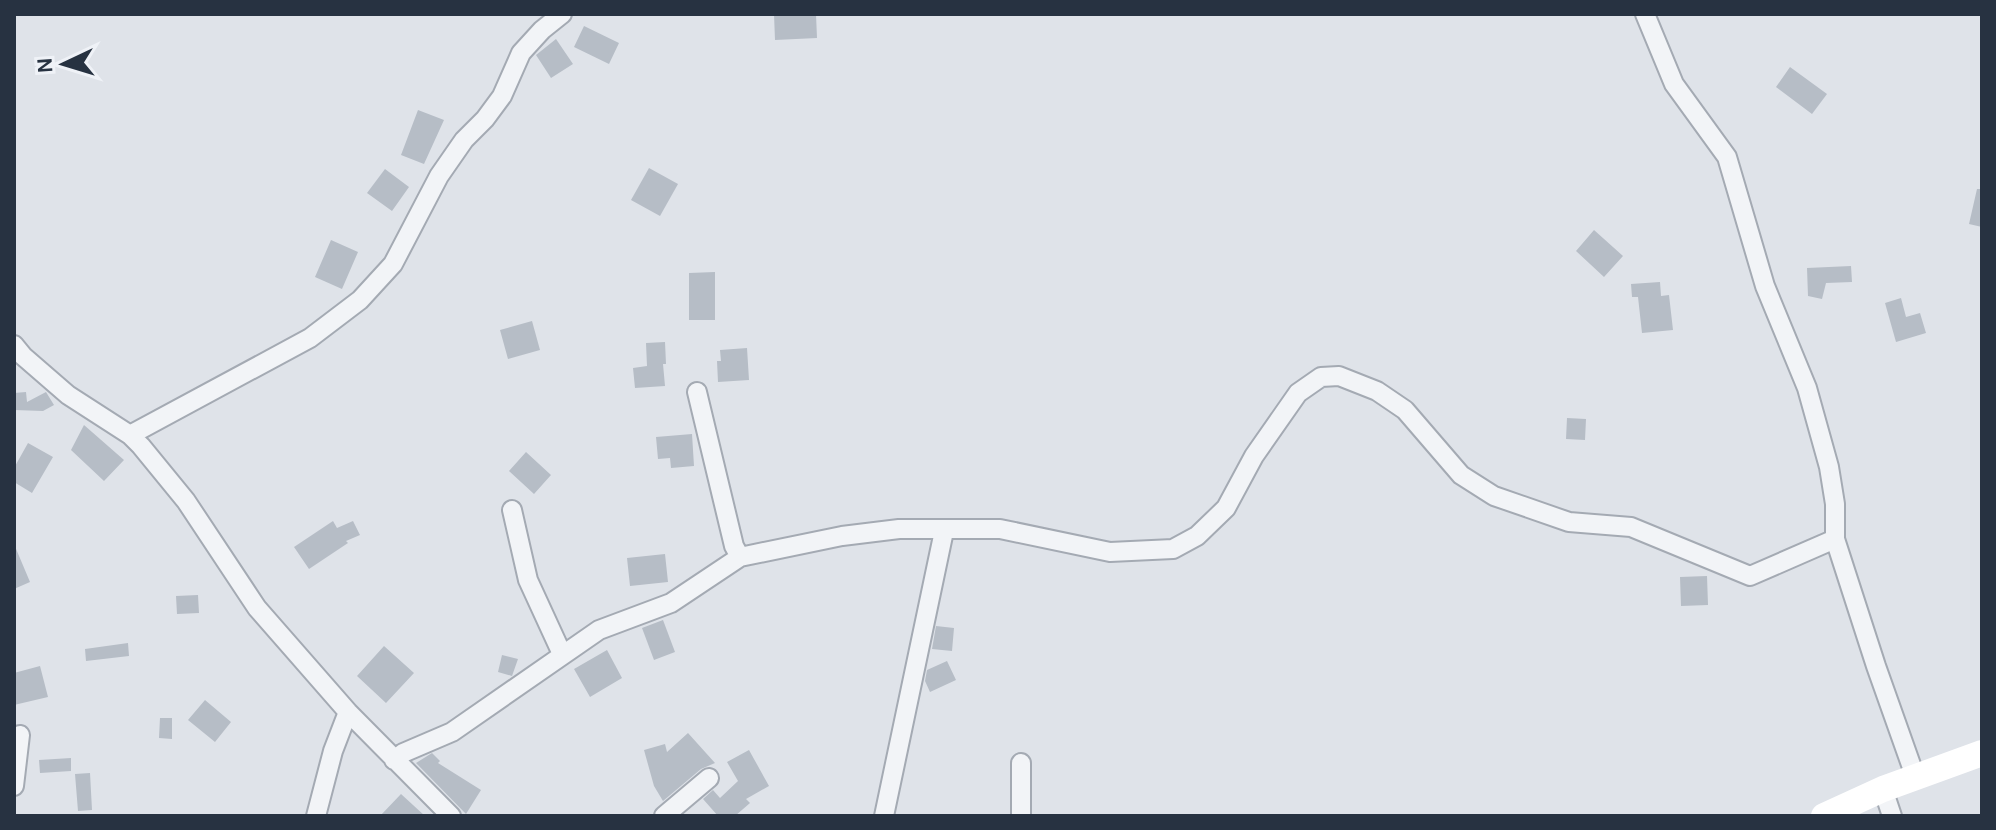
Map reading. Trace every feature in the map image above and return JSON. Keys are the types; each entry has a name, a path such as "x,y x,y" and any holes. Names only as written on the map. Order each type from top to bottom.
{"street":[{"path":"130,435 310,338 360,300 393,264 439,176 464,140 502,96 521,53 562,14"},
{"path":"1645,14 1674,84 1727,157 1765,286 1807,388 1829,467 1835,504 1835,539 1915,776"},
{"path":"14,345 68,395 130,435 186,501 257,608 348,712 451,816"},
{"path":"394,760 452,732 599,630 671,603 740,557 842,536 899,529 1000,529 1110,552 1173,549 1197,536 1226,508 1254,456 1298,393 1321,377 1339,376 1377,391 1405,410 1461,475 1494,496 1569,522 1631,527 1750,576 1835,539"},
{"path":"697,392 734,546 740,557"},
{"path":"512,510 528,580 562,654"},
{"path":"884,816 944,531"},
{"path":"316,816 333,751 348,712"},
{"path":"14,786 20,735"},
{"path":"1824,816 1915,776 1982,753"},
{"path":"1021,763 1021,816"},
{"path":"664,816 709,778"},
{"path":"1883,789 1892,816"}],"building":[{"path":"774,14 816,14 817,38 775,40"},
{"path":"584,26 619,43 609,64 574,47"},
{"path":"556,39 573,64 551,78 536,55"},
{"path":"1790,67 1827,94 1812,114 1776,87"},
{"path":"418,110 444,120 424,164 401,155"},
{"path":"649,168 678,184 660,216 631,200"},
{"path":"385,169 409,187 392,211 367,193"},
{"path":"1977,189 1982,189 1982,227 1969,224"},
{"path":"1594,230 1623,256 1604,277 1576,251"},
{"path":"331,240 358,252 342,289 315,277"},
{"path":"1851,266 1852,282 1826,283 1822,299 1808,296 1807,268"},
{"path":"715,272 715,320 689,320 689,273"},
{"path":"1660,282 1661,296 1669,295 1673,330 1642,333 1638,297 1632,297 1631,284"},
{"path":"1901,298 1906,317 1920,313 1926,333 1896,342 1885,303"},
{"path":"532,321 540,350 508,359 500,330"},
{"path":"665,342 665,386 635,388 633,368 647,366 646,343"},
{"path":"747,348 749,380 718,382 720,350"},
{"path":"26,392 27,402 46,392 54,405 43,411 14,410 14,393"},
{"path":"1567,418 1586,419 1585,440 1566,439"},
{"path":"84,425 124,460 104,481 71,450"},
{"path":"692,434 694,466 671,468 670,458 658,459 656,437"},
{"path":"28,443 53,457 32,493 14,482 14,468"},
{"path":"526,452 551,475 534,494 509,471"},
{"path":"333,521 337,528 353,521 360,535 346,541 348,543 309,569 294,547"},
{"path":"14,544 30,582 14,589"},
{"path":"665,554 668,582 630,586 627,558"},
{"path":"1707,576 1708,605 1681,606 1680,577"},
{"path":"198,595 199,613 177,614 176,596"},
{"path":"663,620 675,652 654,660 642,628"},
{"path":"936,626 954,628 952,651 932,649"},
{"path":"128,643 129,656 86,661 85,649"},
{"path":"384,646 414,673 386,703 357,676"},
{"path":"607,650 622,678 590,697 574,669"},
{"path":"502,655 518,659 512,676 498,672"},
{"path":"947,661 956,680 930,692 925,681 927,670"},
{"path":"40,666 48,697 14,705 14,673"},
{"path":"205,700 231,722 215,742 188,720"},
{"path":"160,718 172,718 172,739 159,738"},
{"path":"688,733 715,763 701,769 663,801 654,786 644,750 665,744 667,752"},
{"path":"749,750 769,786 746,799 750,803 735,816 718,816 703,799 713,790 720,798 738,781 727,762"},
{"path":"432,753 440,761 438,763 481,790 466,814 416,763"},
{"path":"71,758 71,771 40,773 39,760"},
{"path":"90,773 92,810 78,811 75,774"},
{"path":"401,794 425,816 380,816"}]}
